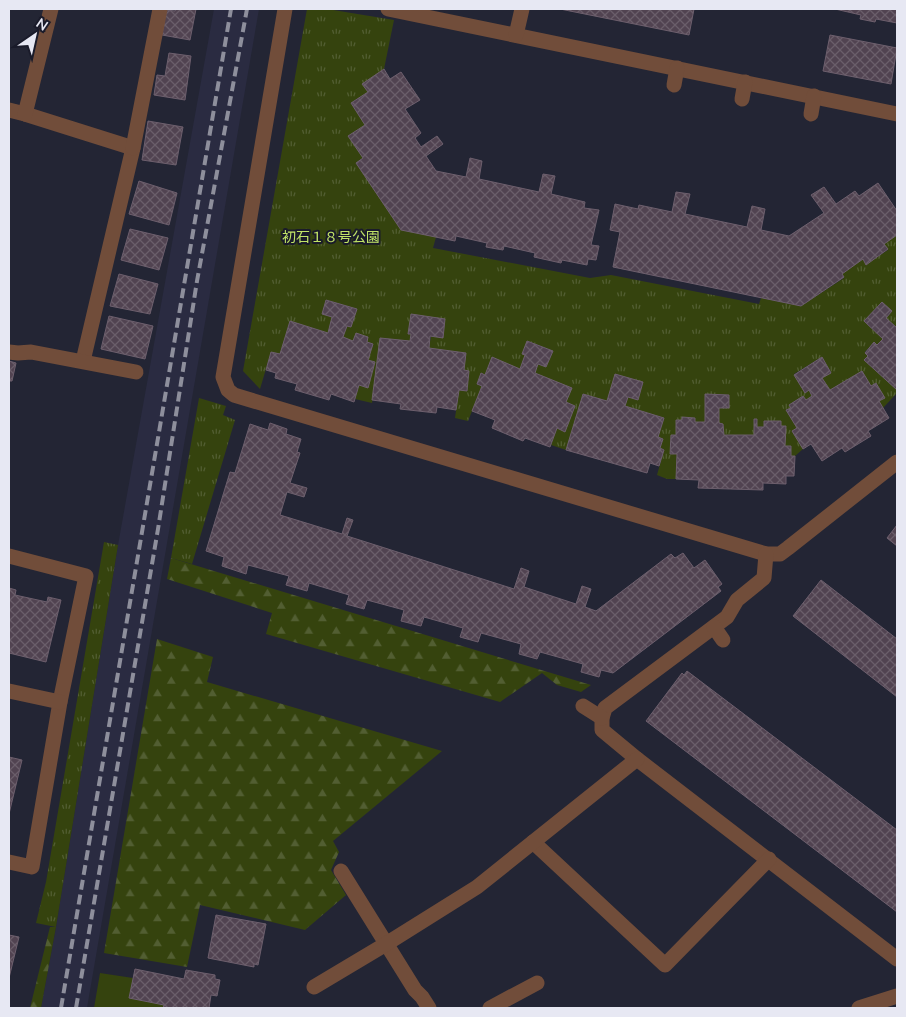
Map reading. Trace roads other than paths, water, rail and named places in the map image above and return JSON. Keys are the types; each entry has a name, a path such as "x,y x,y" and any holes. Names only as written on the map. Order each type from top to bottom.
{"street":[{"path":"25,114 51,9"},
{"path":"83,361 133,148 160,9"},
{"path":"285,9 223,377 228,390 234,395 766,554 780,554 897,462"},
{"path":"388,9 467,32 516,35 536,46 606,60 677,68 897,114"},
{"path":"516,35 522,9"},
{"path":"674,85 677,68"},
{"path":"742,98 745,82"},
{"path":"811,114 814,96"},
{"path":"9,110 133,148"},
{"path":"9,352 31,352 136,372"},
{"path":"766,554 764,578 737,600 727,618 605,708 602,718 602,730 897,959"},
{"path":"9,556 86,576 60,702 32,868 9,862"},
{"path":"714,627 724,640"},
{"path":"9,690 60,702"},
{"path":"583,706 602,718"},
{"path":"314,987 477,887 637,759"},
{"path":"533,842 665,965 768,859"},
{"path":"341,871 415,990 430,1008"},
{"path":"490,1008 537,983"},
{"path":"859,1008 897,996"}],"railway":[{"path":"61,1008 231,9"},
{"path":"76,1008 158,529 197,281 247,9"}],"park label":[{"name":"初石１８号公園","path":"331,237"}]}
